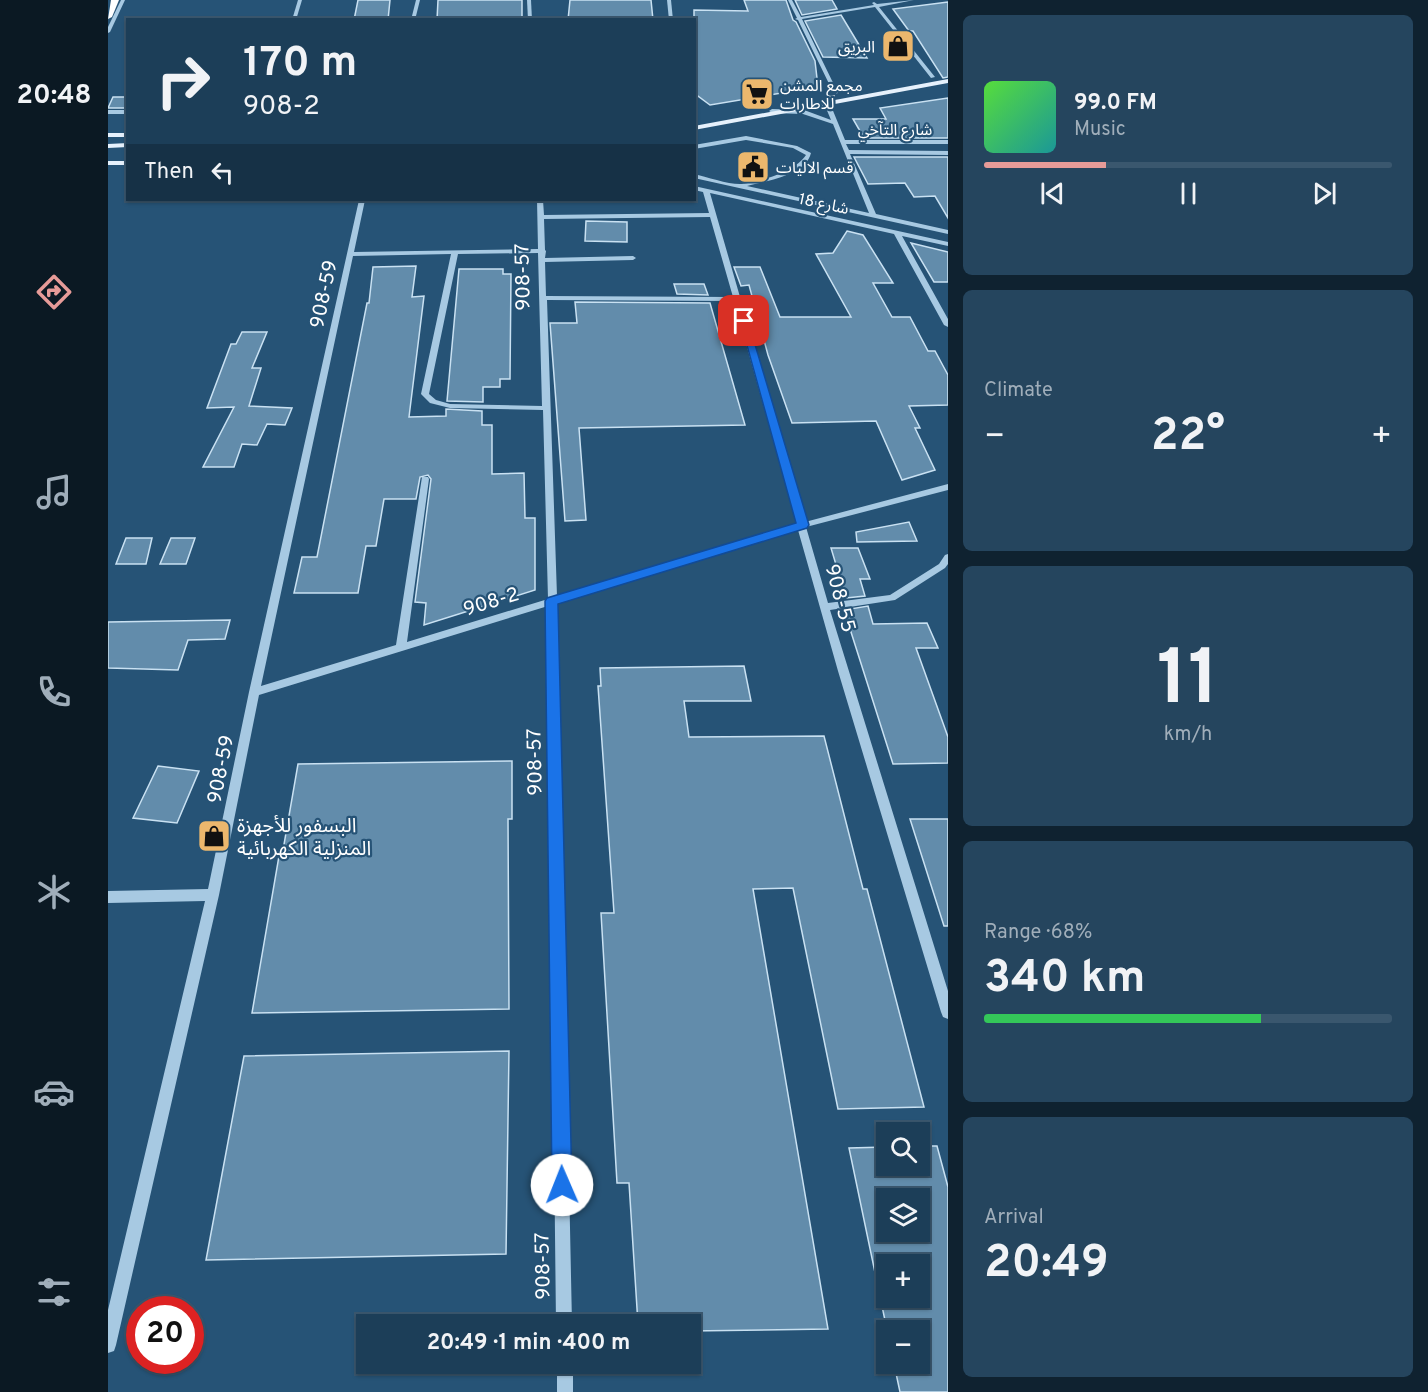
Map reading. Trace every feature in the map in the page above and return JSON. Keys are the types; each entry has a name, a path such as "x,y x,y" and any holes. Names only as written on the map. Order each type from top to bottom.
{"highway":[{"path":"108,17 115,0"}],"main road":[{"path":"706,116 948,75"},
{"path":"696,127 826,101 948,81"},
{"path":"108,135 126,135"},
{"path":"108,146 126,146"},
{"path":"108,154 126,154"},
{"path":"108,163 126,163"}],"street":[{"path":"108,32 123,0"},
{"path":"295,18 300,0"},
{"path":"414,18 418,0"},
{"path":"529,0 530,18"},
{"path":"669,0 671,18"},
{"path":"790,0 797,19 836,93"},
{"path":"873,0 933,77"},
{"path":"797,19 912,0"},
{"path":"826,101 873,215"},
{"path":"772,111 804,112 835,123"},
{"path":"108,112 126,112"},
{"path":"696,147 746,138 795,147 809,154 808,159 791,171 740,186"},
{"name":"شارع التآخي","path":"843,142 948,142"},
{"name":"شارع التآخي","path":"847,152 948,153"},
{"name":"شارع 18","path":"696,176 948,232"},
{"name":"شارع 18","path":"696,188 948,244"},
{"path":"746,200 755,190"},
{"name":"908-55","path":"706,191 825,607 948,1012"},
{"name":"908-59","path":"108,1345 110,1327 213,895 254,692 363,201"},
{"name":"908-57","path":"540,201 551,601 564,1314"},
{"path":"542,217 713,215"},
{"path":"897,233 948,325"},
{"path":"350,254 543,251"},
{"path":"454,252 425,394 438,404 450,406 546,408"},
{"path":"543,260 633,258"},
{"path":"544,298 737,299"},
{"path":"401,647 425,479"},
{"name":"908-2","path":"254,692 803,525 948,487"},
{"path":"825,607 892,598 942,566 948,557"},
{"path":"108,897 213,895"},
{"path":"565,1374 565,1392"}],"building":[{"path":"358,0 390,0 388,18 354,18"},
{"path":"438,0 522,0 522,18 437,18"},
{"path":"570,0 651,0 653,18 568,18"},
{"path":"744,0 786,0 793,20 815,61 818,87 710,105 696,94 696,18 694,18 694,10 748,11"},
{"path":"795,0 832,0 837,9 802,15"},
{"path":"948,2 948,77 943,78 913,31 909,31 893,9"},
{"path":"841,15 867,58 823,57 805,21"},
{"path":"113,97 126,97 126,108 108,108"},
{"path":"948,98 948,138 864,138 853,119 886,119 880,108"},
{"path":"854,157 948,157 948,218 935,196 914,197 905,183 868,184"},
{"path":"586,221 627,222 627,242 585,241"},
{"path":"847,231 863,235 893,283 873,283 892,317 910,317 928,351 935,351 948,375 948,405 909,406 920,428 915,428 935,470 902,480 876,421 792,423 768,355 749,285 741,286 734,267 760,267 780,317 851,317 816,254 833,253"},
{"path":"911,243 948,252 948,282 934,282"},
{"path":"416,266 412,297 424,296 409,417 446,416 446,409 482,411 482,425 492,425 492,474 524,473 525,518 535,518 535,590 424,625 426,603 415,602 431,479 428,475 420,477 416,499 384,499 376,546 366,546 358,593 294,593 302,557 317,557 367,303 369,303 373,267"},
{"path":"459,269 503,269 503,274 511,274 510,379 500,379 500,387 483,387 483,402 447,401"},
{"path":"674,284 704,284 708,295 677,294"},
{"path":"575,302 710,303 745,425 579,428 586,520 565,521 550,323 577,323"},
{"path":"242,332 267,332 252,368 261,368 249,406 292,408 285,425 267,424 257,445 242,444 234,467 203,467 234,407 207,408 231,344 236,344"},
{"path":"909,522 917,541 857,542 856,532"},
{"path":"126,538 152,538 146,564 116,564"},
{"path":"171,538 195,538 186,564 160,564"},
{"path":"831,548 858,548 870,579 860,579 865,596 846,598"},
{"path":"868,606 873,624 927,623 938,648 916,648 948,737 948,763 893,764 844,610"},
{"path":"230,620 225,639 188,640 178,670 108,668 108,622"},
{"path":"744,666 751,701 684,701 689,737 824,736 863,889 867,889 924,1107 838,1109 793,888 753,889 828,1329 701,1331 701,1314 637,1314 629,1183 617,1183 601,913 614,913 598,686 601,686 600,668"},
{"path":"512,761 512,819 508,819 509,1009 252,1013 279,856 282,856 298,764"},
{"path":"158,766 199,771 177,823 133,818"},
{"path":"910,819 948,819 948,926 944,926"},
{"path":"509,1051 506,1254 206,1260 244,1056"},
{"path":"930,1146 937,1146 948,1187 948,1392 900,1392 896,1374 930,1374 930,1320 885,1320 882,1308 930,1308 930,1254 876,1254 876,1277 849,1148 876,1147 876,1176 930,1176"}],"place":[{"name":"البريق","path":"898,46"},
{"name":"مجمع المشن للاطارات","path":"757,94"},
{"name":"قسم الاليات","path":"753,167"},
{"name":"البسفور للأجهزة المنزلية الكهربائية","path":"214,836"}],"route":[{"path":"562,1185 554,650 551,601 803,525 744,321"}]}
